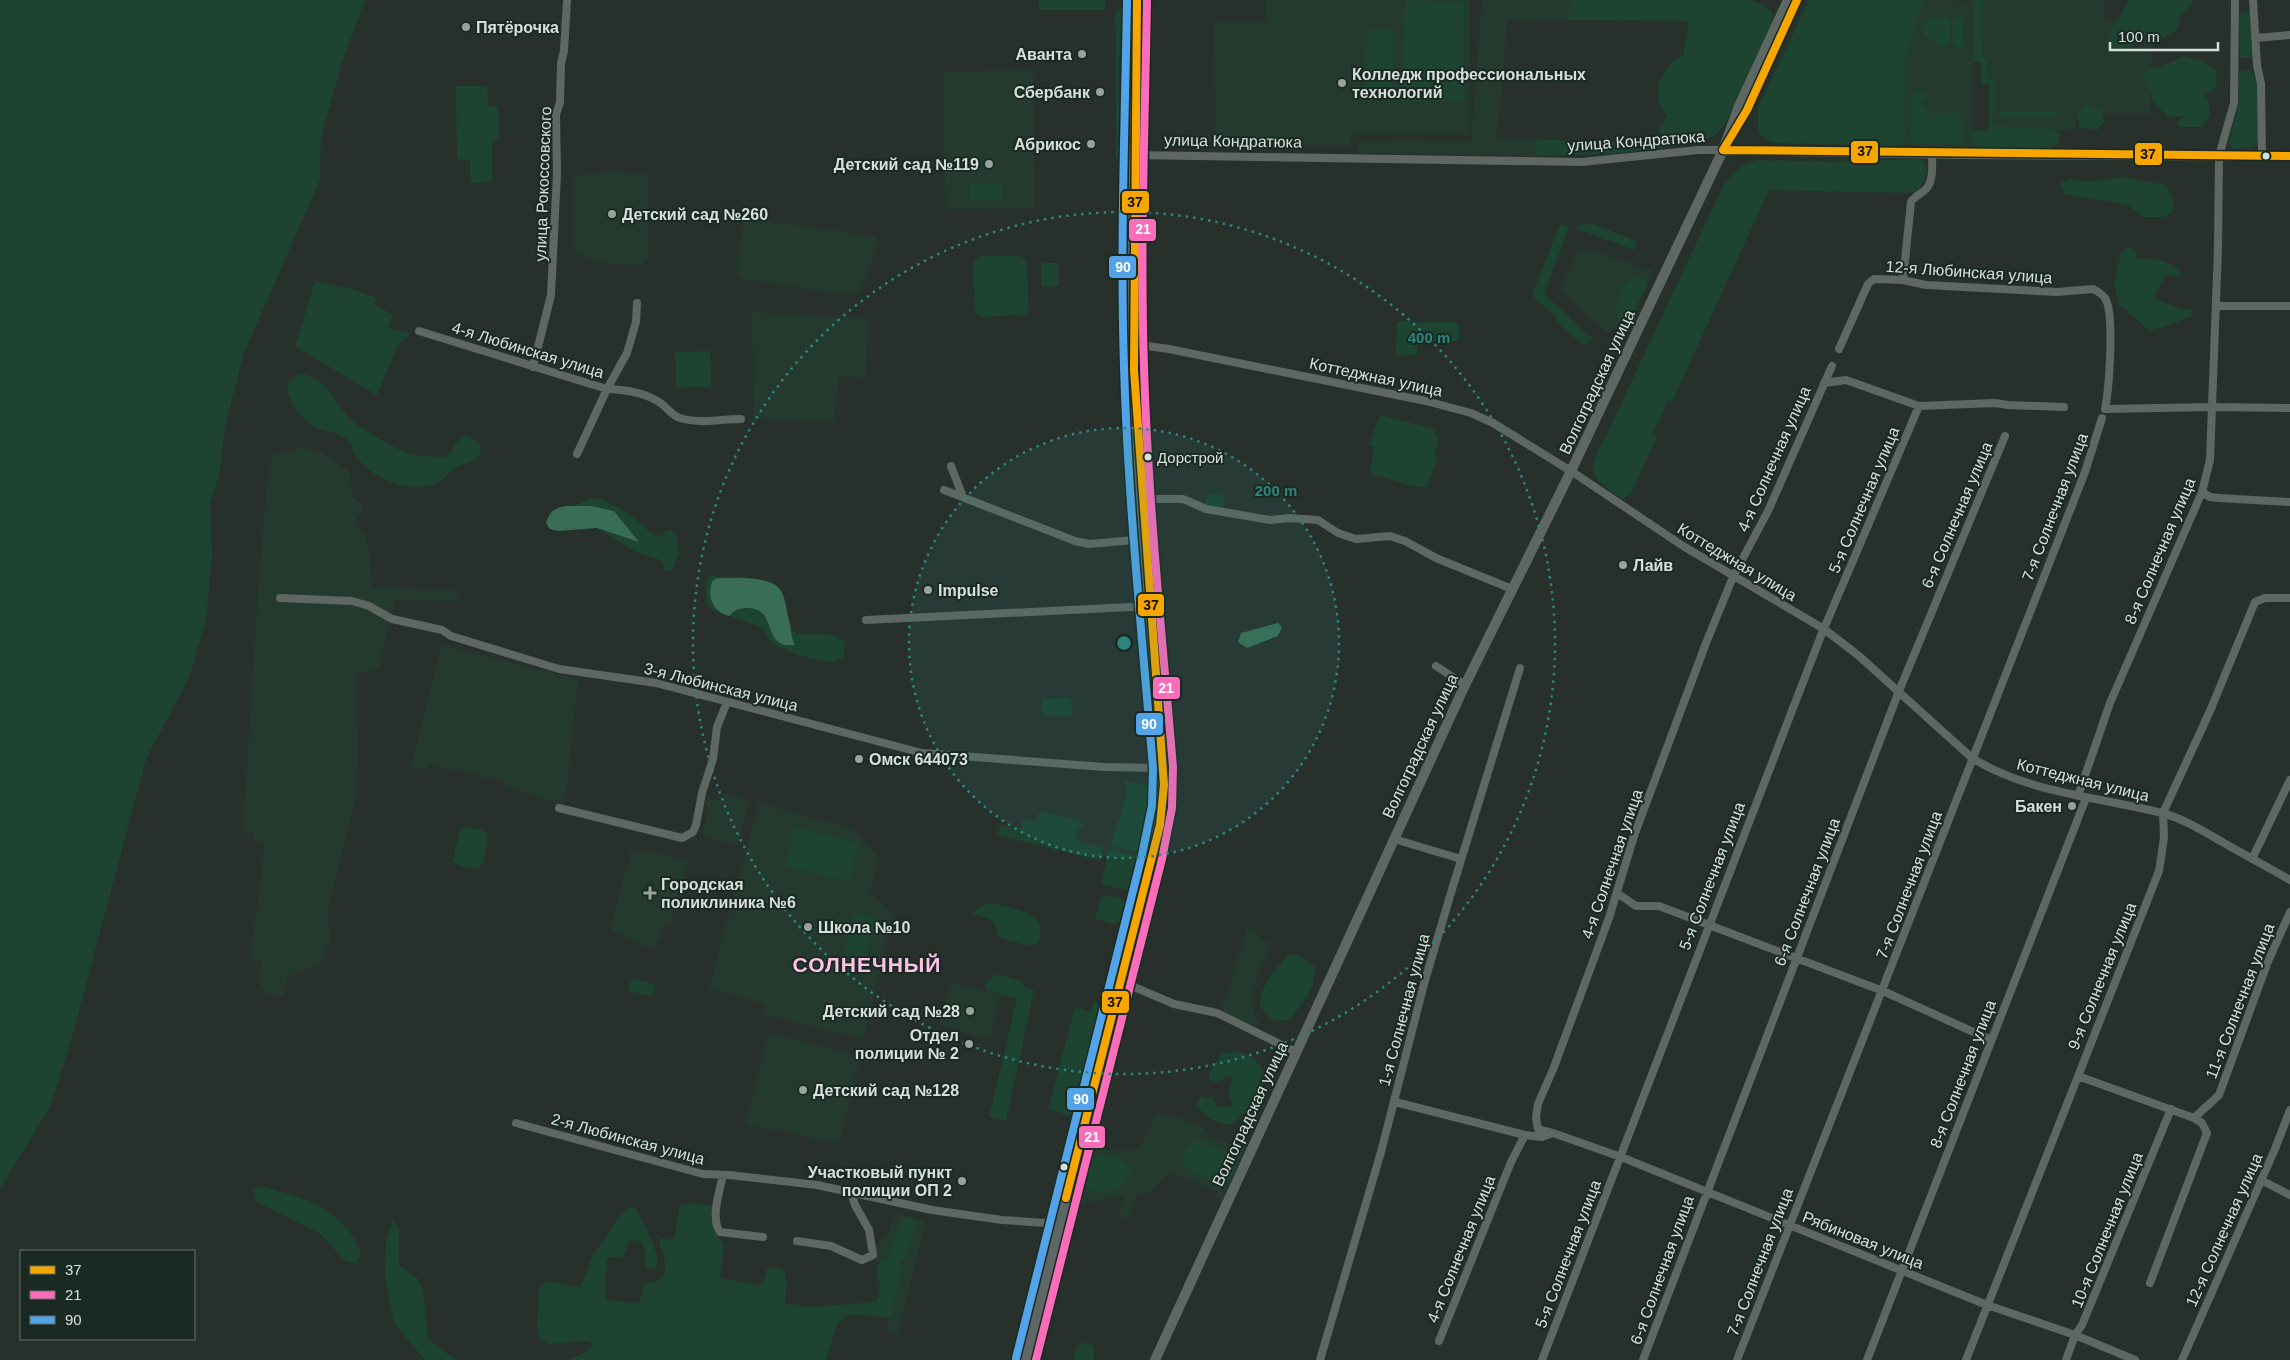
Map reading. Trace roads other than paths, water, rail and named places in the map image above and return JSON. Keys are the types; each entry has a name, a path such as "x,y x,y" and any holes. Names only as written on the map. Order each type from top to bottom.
{"main road":[{"path":"1026,1360 1160,825 1163,768 1142,499 1133,344 1137,0"},
{"name":"Волгоградская улица","path":"1155,1360 1465,685 1572,471 1723,150 1739,106 1788,0"},
{"name":"Волгоградская улица","path":"1723,150 1747,110 1797,0"},
{"name":"улица Кондратюка","path":"1723,150 1932,154 2290,156"}],"street":[{"name":"улица Рокоссовского","path":"533,367 551,296 557,174 556,114 560,102 561,63 564,51 567,0"},
{"name":"8-я Солнечная улица","path":"2078,796 2110,703 2202,492 2210,460 2219,156 2234,103 2235,0"},
{"path":"2253,0 2257,65 2261,84 2262,156"},
{"path":"2256,38 2290,35"},
{"name":"улица Кондратюка","path":"1134,155 1582,162 1698,150 1723,150"},
{"path":"1903,280 1911,202 1914,197 1928,188 1932,173 1932,154"},
{"name":"12-я Любинская улица","path":"1839,349 1868,284 1874,279 1903,280 1926,285 2057,292 2093,289 2105,298 2110,315 2109,390 2106,409 2213,407"},
{"path":"577,454 607,389 627,353 636,322 637,303"},
{"path":"2216,306 2290,306"},
{"name":"4-я Любинская улица","path":"419,331 607,389 644,394 661,403 680,418 701,421 741,419"},
{"name":"Коттеджная улица","path":"1133,344 1169,349 1446,406 1493,423 1572,471 1624,509 1733,577 1824,629 1860,656 1972,758 1986,767 2078,796 2163,813 2200,829 2290,880"},
{"name":"4-я Солнечная улица","path":"1553,1133 1538,1129 1536,1116 1538,1104 1554,1067 1617,893 1634,836 1706,643 1733,577 1768,511 1832,366"},
{"path":"1824,383 1846,380 1919,406 1995,403 2008,406 2064,408"},
{"name":"5-я Солнечная улица","path":"1542,1360 1708,925 1824,629 1919,406"},
{"path":"2213,407 2290,408"},
{"name":"7-я Солнечная улица","path":"1737,1360 2085,472 2102,418"},
{"name":"6-я Солнечная улица","path":"1643,1360 1705,1192 1899,690 2005,436"},
{"path":"951,466 963,497"},
{"path":"944,490 1075,541 1089,544 1145,539"},
{"path":"2202,492 2210,497 2290,502"},
{"path":"1142,499 1183,499 1206,509 1270,520 1289,518 1318,520 1338,533 1356,539 1390,536 1405,541 1436,558 1512,589"},
{"name":"3-я Любинская улица","path":"280,598 352,601 369,606 392,619 442,630 450,636 559,669 584,675 643,681 922,753 1104,767 1163,768"},
{"name":"9-я Солнечная улица","path":"1966,1360 2158,871 2164,838 2163,813 2210,711 2256,602 2264,598 2290,598"},
{"path":"866,620 1151,606"},
{"path":"1436,666 1465,685"},
{"name":"1-я Солнечная улица","path":"1320,1360 1395,1102 1424,984 1520,668"},
{"path":"559,808 682,838 687,836 693,832 696,825 702,793 713,759 717,727 727,702"},
{"path":"2252,859 2290,780"},
{"name":"8-я Солнечная улица","path":"1867,1360 2086,798"},
{"path":"1394,838 1461,859"},
{"path":"1617,893 1636,906 1659,906 1883,991 1991,1040"},
{"name":"11-я Солнечная улица","path":"2194,1118 2219,1095 2267,964 2290,912"},
{"path":"1120,981 1174,1004 1217,1013 1296,1052"},
{"path":"2078,1076 2194,1118 2202,1123 2207,1133 2150,1283"},
{"path":"1395,1102 1525,1135 1542,1136 1553,1133"},
{"name":"10-я Солнечная улица","path":"2066,1360 2075,1335 2082,1326 2171,1109"},
{"name":"12-я Солнечная улица","path":"2182,1360 2290,1110"},
{"name":"2-я Любинская улица","path":"516,1123 703,1174 817,1185 932,1210 1002,1220 1060,1224"},
{"name":"Рябиновая улица","path":"1553,1133 1621,1157 1988,1306 2075,1335 2135,1360"},
{"name":"4-я Солнечная улица","path":"1439,1341 1511,1162 1525,1135"},
{"path":"723,1175 716,1222 720,1232 763,1237"},
{"path":"2261,1180 2290,1195"},
{"path":"797,1241 831,1246 862,1260 873,1255 869,1230 855,1206 851,1192"}],"place":[{"name":"Пятёрочка","path":"466,27"},
{"name":"Аванта","path":"1082,54"},
{"name":"Колледж профессиональных технологий","path":"1342,83"},
{"name":"Сбербанк","path":"1100,92"},
{"name":"Абрикос","path":"1091,144"},
{"name":"Детский сад №119","path":"989,164"},
{"name":"Детский сад №260","path":"612,214"},
{"name":"Дорстрой","path":"1148,457"},
{"name":"Лайв","path":"1623,565"},
{"name":"Impulse","path":"928,590"},
{"name":"Омск 644073","path":"859,759"},
{"name":"Бакен","path":"2072,806"},
{"name":"Городская поликлиника №6","path":"650,893"},
{"name":"Школа №10","path":"808,927"},
{"name":"Детский сад №28","path":"970,1011"},
{"name":"Отдел полиции № 2","path":"969,1044"},
{"name":"Детский сад №128","path":"803,1090"},
{"name":"Участковый пункт полиции ОП 2","path":"962,1181"}],"district":[{"name":"СОЛНЕЧНЫЙ","path":"867,964"}]}
